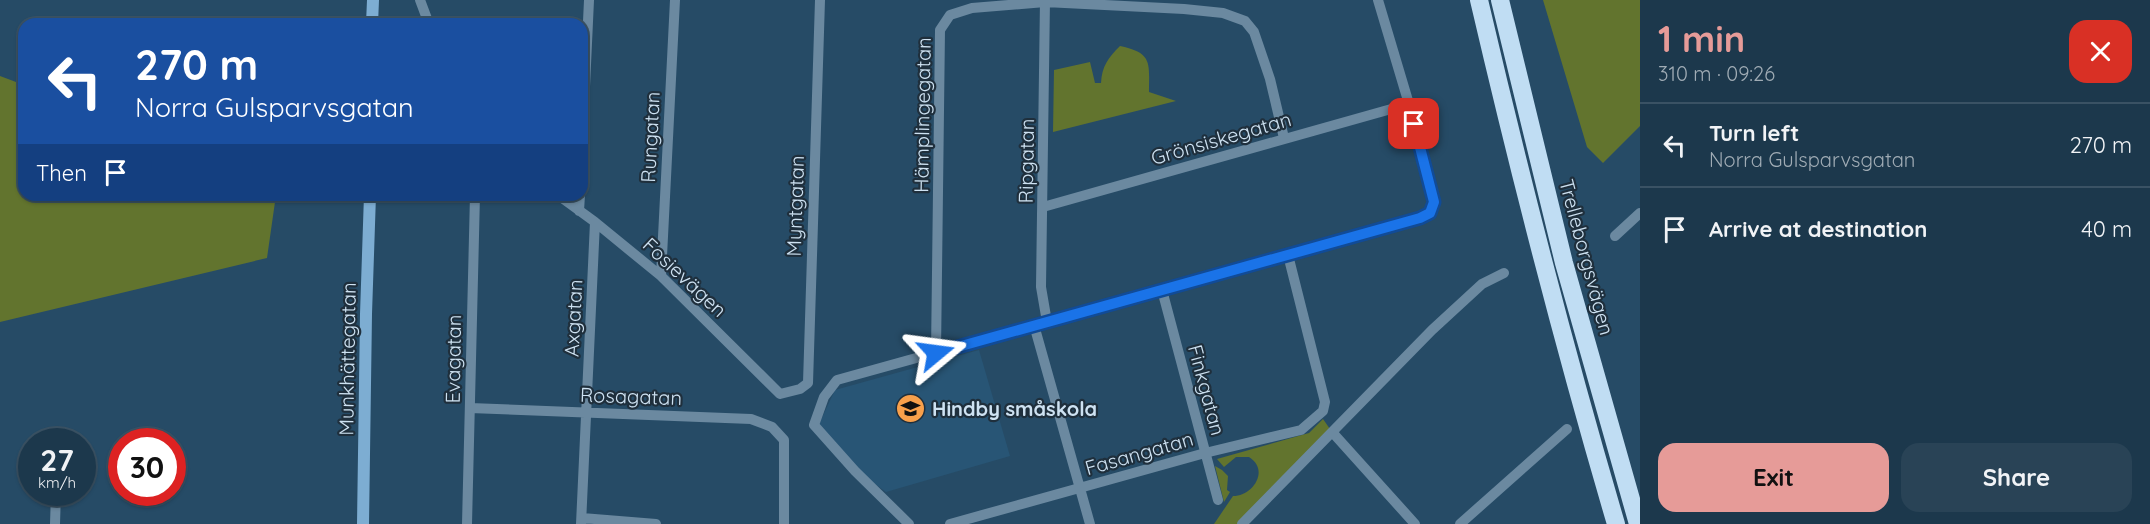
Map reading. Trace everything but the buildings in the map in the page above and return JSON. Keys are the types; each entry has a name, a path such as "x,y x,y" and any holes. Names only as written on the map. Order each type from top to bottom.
{"highway":[{"path":"1479,0 1551,293 1616,524"},
{"name":"Trelleborgsvägen","path":"1500,0 1564,263 1638,524"}],"main road":[{"path":"372,18 373,0"},
{"name":"Munkhättegatan","path":"363,524 370,201"}],"street":[{"path":"420,0 427,18"},
{"path":"588,38 590,0"},
{"name":"Rungatan","path":"661,276 675,0"},
{"name":"Myntgatan","path":"780,394 800,389 808,383 820,0"},
{"path":"909,524 855,471 814,425 824,397 837,380 1420,218 1430,213 1434,202 1409,104 1378,0"},
{"name":"Hämplingegatan","path":"936,353 940,30 950,15 972,9 1045,1 1224,13 1245,21 1254,32 1270,79 1284,138"},
{"name":"Ripgatan","path":"1045,1 1041,287 1047,322"},
{"name":"Grönsiskegatan","path":"1043,207 1409,104"},
{"name":"Evagatan","path":"467,524 474,201"},
{"name":"Fosievägen","path":"566,201 596,222 661,276 780,394"},
{"path":"579,211 580,201"},
{"path":"1616,236 1640,213"},
{"name":"Axgatan","path":"581,521 596,222"},
{"name":"Fasangatan","path":"950,524 1205,453 1301,429 1323,411 1325,402 1288,255"},
{"path":"1242,524 1432,330 1482,284 1504,273"},
{"name":"Finkgatan","path":"1162,290 1218,500"},
{"path":"1034,325 1090,524"},
{"name":"Rosagatan","path":"470,408 751,419 772,427 784,440 784,524"},
{"path":"1460,524 1567,429"},
{"path":"1333,433 1415,524"},
{"path":"55,524 56,506"},
{"path":"581,521 656,524"}],"shaded area":[{"name":"Hindby småskola","path":"979,350 1010,456 886,492 857,471 818,426 835,390"}],"green space":[{"path":"1543,0 1640,0 1640,126 1603,163 1587,147"},
{"path":"1120,46 1144,56 1149,67 1149,92 1176,101 1053,132 1054,70 1090,62 1095,83 1101,83 1106,63"},
{"path":"0,76 18,83 18,201 275,201 267,258 0,322"},
{"path":"1323,419 1330,429 1241,524 1214,524 1233,496 1247,492 1258,475 1255,462 1249,457 1236,457 1224,467 1217,459 1309,433"},
{"path":"1215,466 1228,476 1227,490 1230,492 1224,502"}],"place":[{"name":"Hindby småskola","path":"911,408"}],"route":[{"path":"936,353 1420,218 1430,213 1434,202 1414,124"}]}
